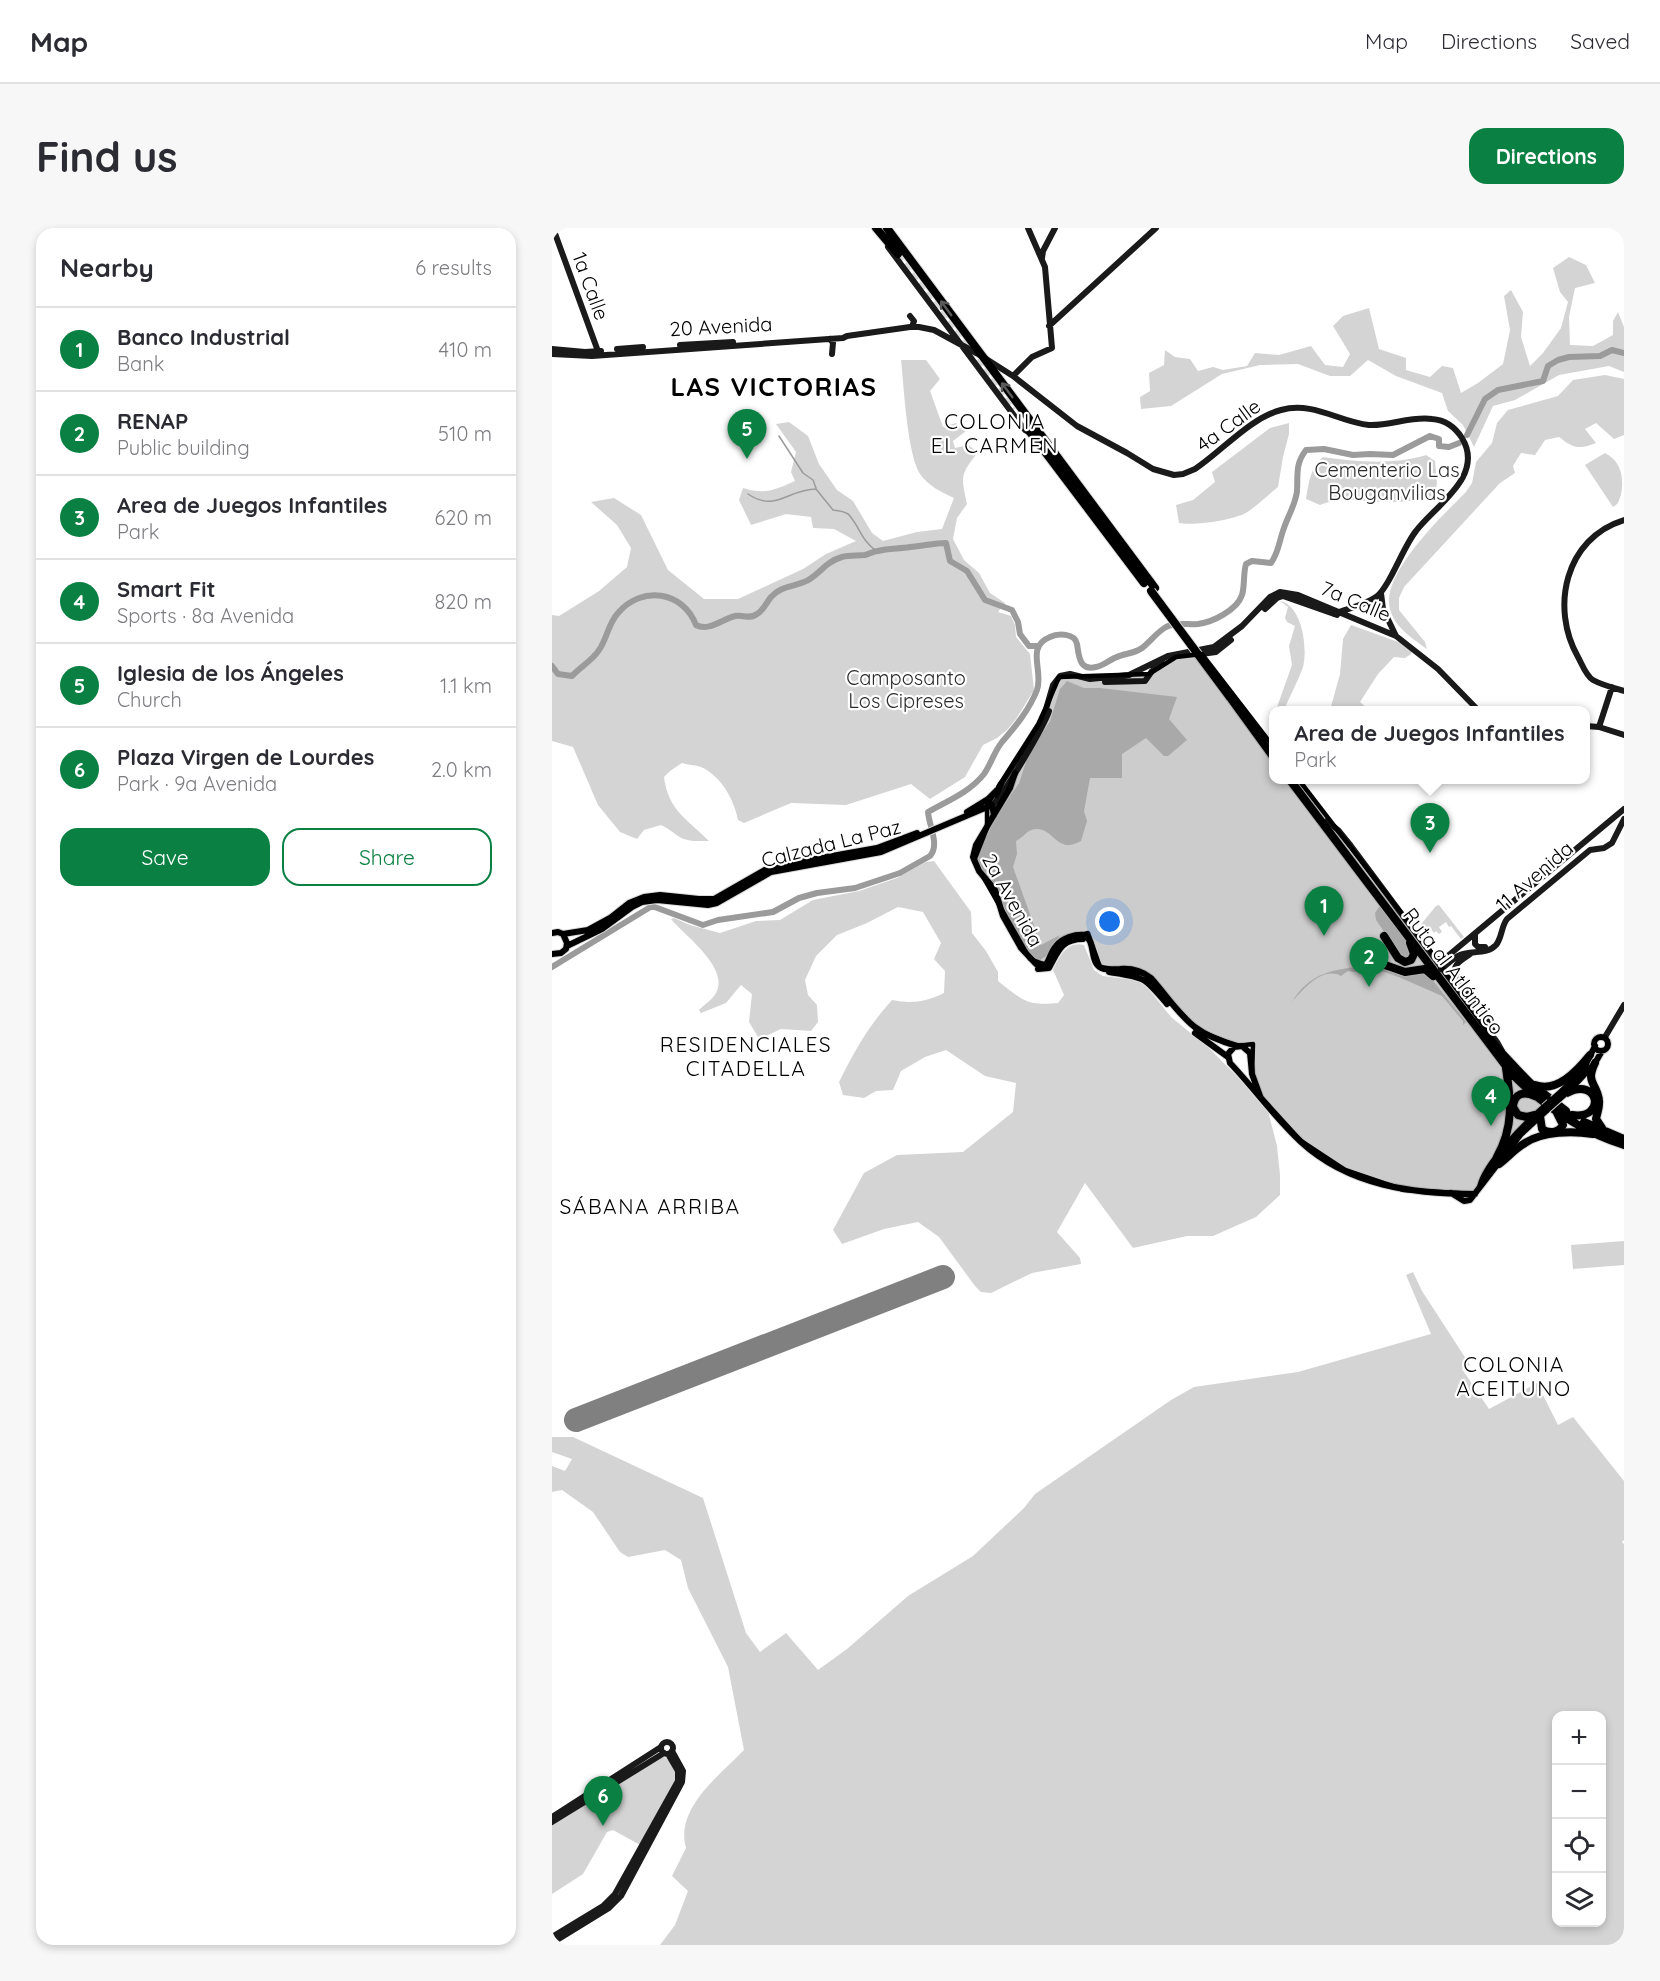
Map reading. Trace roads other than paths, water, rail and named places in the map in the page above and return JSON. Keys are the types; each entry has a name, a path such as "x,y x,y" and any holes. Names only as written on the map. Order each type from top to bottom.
{"highway":[{"path":"876,228 898,254"},
{"path":"887,228 1269,751"},
{"path":"1029,431 1153,590"},
{"path":"1230,695 1269,743"},
{"name":"Ruta al Atlántico","path":"1293,784 1438,977 1506,1063 1572,1115 1624,1146"},
{"name":"Ruta al Atlántico","path":"1300,784 1392,908"},
{"path":"1387,943 1401,961 1411,960 1414,954 1404,931"},
{"path":"1373,957 1382,964"},
{"path":"1364,962 1382,964 1405,972 1426,969 1434,977 1438,977"},
{"name":"Ruta al Atlántico","path":"1469,1011 1520,1082 1538,1097 1544,1112 1624,1138"},
{"path":"1530,1083 1540,1086 1556,1085 1592,1059"},
{"path":"1592,1059 1591,1078 1600,1102 1596,1119 1606,1134"},
{"path":"1498,1160 1507,1137 1509,1119 1506,1063"},
{"path":"1565,1093 1575,1088 1584,1088 1592,1093 1595,1100 1591,1112 1579,1116 1572,1115"},
{"path":"1538,1097 1522,1093 1513,1103 1514,1110 1518,1115 1527,1117 1544,1112"},
{"path":"1498,1160 1537,1137 1577,1133 1606,1134"}],"main road":[{"name":"1a Calle","path":"553,228 599,353"},
{"path":"1013,376 1032,357 1052,348 1045,267 1028,228"},
{"path":"1042,258 1043,251 1055,228"},
{"path":"1049,326 1156,228"},
{"path":"886,241 1025,430 1029,431"},
{"path":"910,316 914,321 912,327"},
{"name":"20 Avenida","path":"778,340 830,339 912,327 934,330"},
{"name":"4a Calle","path":"934,330 1013,376 1077,426 1153,469 1168,474 1183,474 1195,469 1262,417 1287,408 1315,409 1368,425 1424,418 1449,424 1461,436 1466,447 1467,467 1460,484 1411,537 1381,593"},
{"path":"942,335 950,330"},
{"name":"20 Avenida","path":"599,353 842,334 847,336"},
{"path":"830,339 833,343 832,354"},
{"path":"552,349 599,353"},
{"path":"552,354 569,356 599,353"},
{"path":"1624,520 1605,529 1590,541 1576,559 1566,584 1564,615 1572,647 1591,679 1624,691"},
{"path":"1337,613 1358,606 1381,593 1383,609 1397,637"},
{"path":"1145,681 1155,668 1168,660 1181,656 1216,652 1279,595"},
{"name":"7a Calle","path":"1279,595 1298,598 1397,637 1432,663 1473,706"},
{"name":"Calzada La Paz","path":"938,827 972,809 996,791 1041,720 1053,686 1059,677 1070,674 1087,679 1128,675 1175,653 1216,646 1238,629 1270,597 1279,595"},
{"path":"1139,671 1144,674 1145,681"},
{"name":"Calzada La Paz","path":"552,933 563,934 588,930 610,918 629,903 644,897 660,895 714,899 770,867 877,848 990,806 998,800 1046,720 1056,688 1061,680 1069,678 1092,683 1145,681"},
{"path":"1599,727 1612,687"},
{"path":"1590,726 1624,735"},
{"path":"994,815 1010,788 1015,773"},
{"path":"994,815 990,806 999,792 1000,784"},
{"name":"2a Avenida","path":"990,806 989,817 970,849 970,861 977,874 990,889 997,913 1027,961 1038,969 1048,968 1061,946 1084,939 1098,969 1134,975 1146,980 1184,1024 1228,1057"},
{"name":"11 Avenida","path":"1437,959 1446,957 1475,934 1624,809"},
{"name":"2a Avenida","path":"994,815 975,849 974,861 979,871 995,890 1006,923 1030,959 1036,964 1046,964 1057,945 1073,936 1085,935 1090,940 1095,960 1100,967 1135,970 1145,974 1151,978 1192,1027 1211,1037 1237,1046"},
{"name":"11 Avenida","path":"1438,977 1443,968 1458,956 1487,951 1493,947 1498,942 1507,919 1590,850 1604,848 1612,843 1624,819"},
{"name":"Ruta al Atlántico","path":"1327,821 1351,846 1437,959 1497,1042 1506,1063"},
{"name":"Calzada La Paz","path":"552,954 561,953 567,946 602,929 642,902 657,900 712,904 724,900 771,872 873,854 922,833"},
{"path":"1475,934 1475,944 1481,948 1492,944 1501,930"},
{"path":"563,934 567,940 567,946"},
{"path":"1475,952 1458,963 1454,969 1455,974 1490,1023 1497,1042"},
{"path":"1605,1037 1624,1005"},
{"path":"1592,1059 1594,1042 1601,1036 1605,1037"},
{"path":"1451,1192 1464,1201 1470,1200 1480,1187 1486,1171 1498,1160 1518,1131 1565,1093 1592,1059 1606,1049 1609,1045 1605,1037"},
{"path":"1260,1096 1253,1081 1248,1049 1242,1046 1232,1048 1228,1057 1230,1063 1301,1142 1324,1159 1345,1170 1398,1189 1416,1192 1475,1194"},
{"path":"1594,1046 1602,1051"},
{"path":"1236,1068 1246,1066 1251,1060"},
{"path":"552,1816 666,1751"},
{"path":"552,1822 666,1751"},
{"path":"552,1937 609,1908 621,1896 682,1784 683,1770 666,1751"},
{"path":"552,1943 582,1922"}],"waterway":[{"path":"1467,435 1485,399 1498,390 1543,381 1548,366 1558,360 1569,357 1600,356 1612,350 1624,353"},
{"path":"779,436 803,473 813,480 816,488"},
{"path":"552,967 652,906 703,925 718,920 773,912 799,898 817,893 855,888 900,873 930,856 933,852 934,841 928,812 965,791 978,780 984,774 999,746 1022,718 1039,683 1037,653 1043,641 1057,635 1070,636 1076,640 1081,662 1090,668 1139,650 1170,625 1204,623 1230,610 1242,595 1246,564 1252,561 1271,563 1276,555 1295,500 1299,465 1306,450 1324,449 1353,455 1393,455 1430,436 1439,439 1439,446 1449,447 1459,443"},
{"path":"748,494 758,499 774,501 798,492 816,489 833,510 849,514 864,538 876,551"},
{"path":"552,666 558,674 572,676 596,654 618,613 638,598 661,596 672,599 682,605 696,625 706,627 735,616 754,616 779,591 809,580 836,559 886,549 942,543 946,543 950,561 967,571 985,600 1012,610 1018,622 1020,634 1029,646 1038,646"}],"tunnel":[{"path":"898,254 1013,410"},
{"path":"1392,908 1433,961"},
{"path":"1451,985 1469,1011"}],"place":[{"name":"Iglesia de los Ángeles","path":"747,459"},
{"name":"Area de Juegos Infantiles","path":"1430,853"},
{"name":"Banco Industrial","path":"1324,936"},
{"name":"RENAP","path":"1369,987"},
{"name":"Smart Fit","path":"1491,1126"},
{"name":"Plaza Virgen de Lourdes","path":"603,1826"}],"district":[{"name":"LAS VICTORIAS","path":"774,386"},
{"name":"COLONIA EL CARMEN","path":"995,433"},
{"name":"RESIDENCIALES CITADELLA","path":"746,1056"},
{"name":"SÁBANA ARRIBA","path":"650,1206"},
{"name":"COLONIA ACEITUNO","path":"1514,1376"}],"park label":[{"name":"Cementerio Las Bouganvilias","path":"1387,480"},
{"name":"Camposanto Los Cipreses","path":"906,688"}]}
